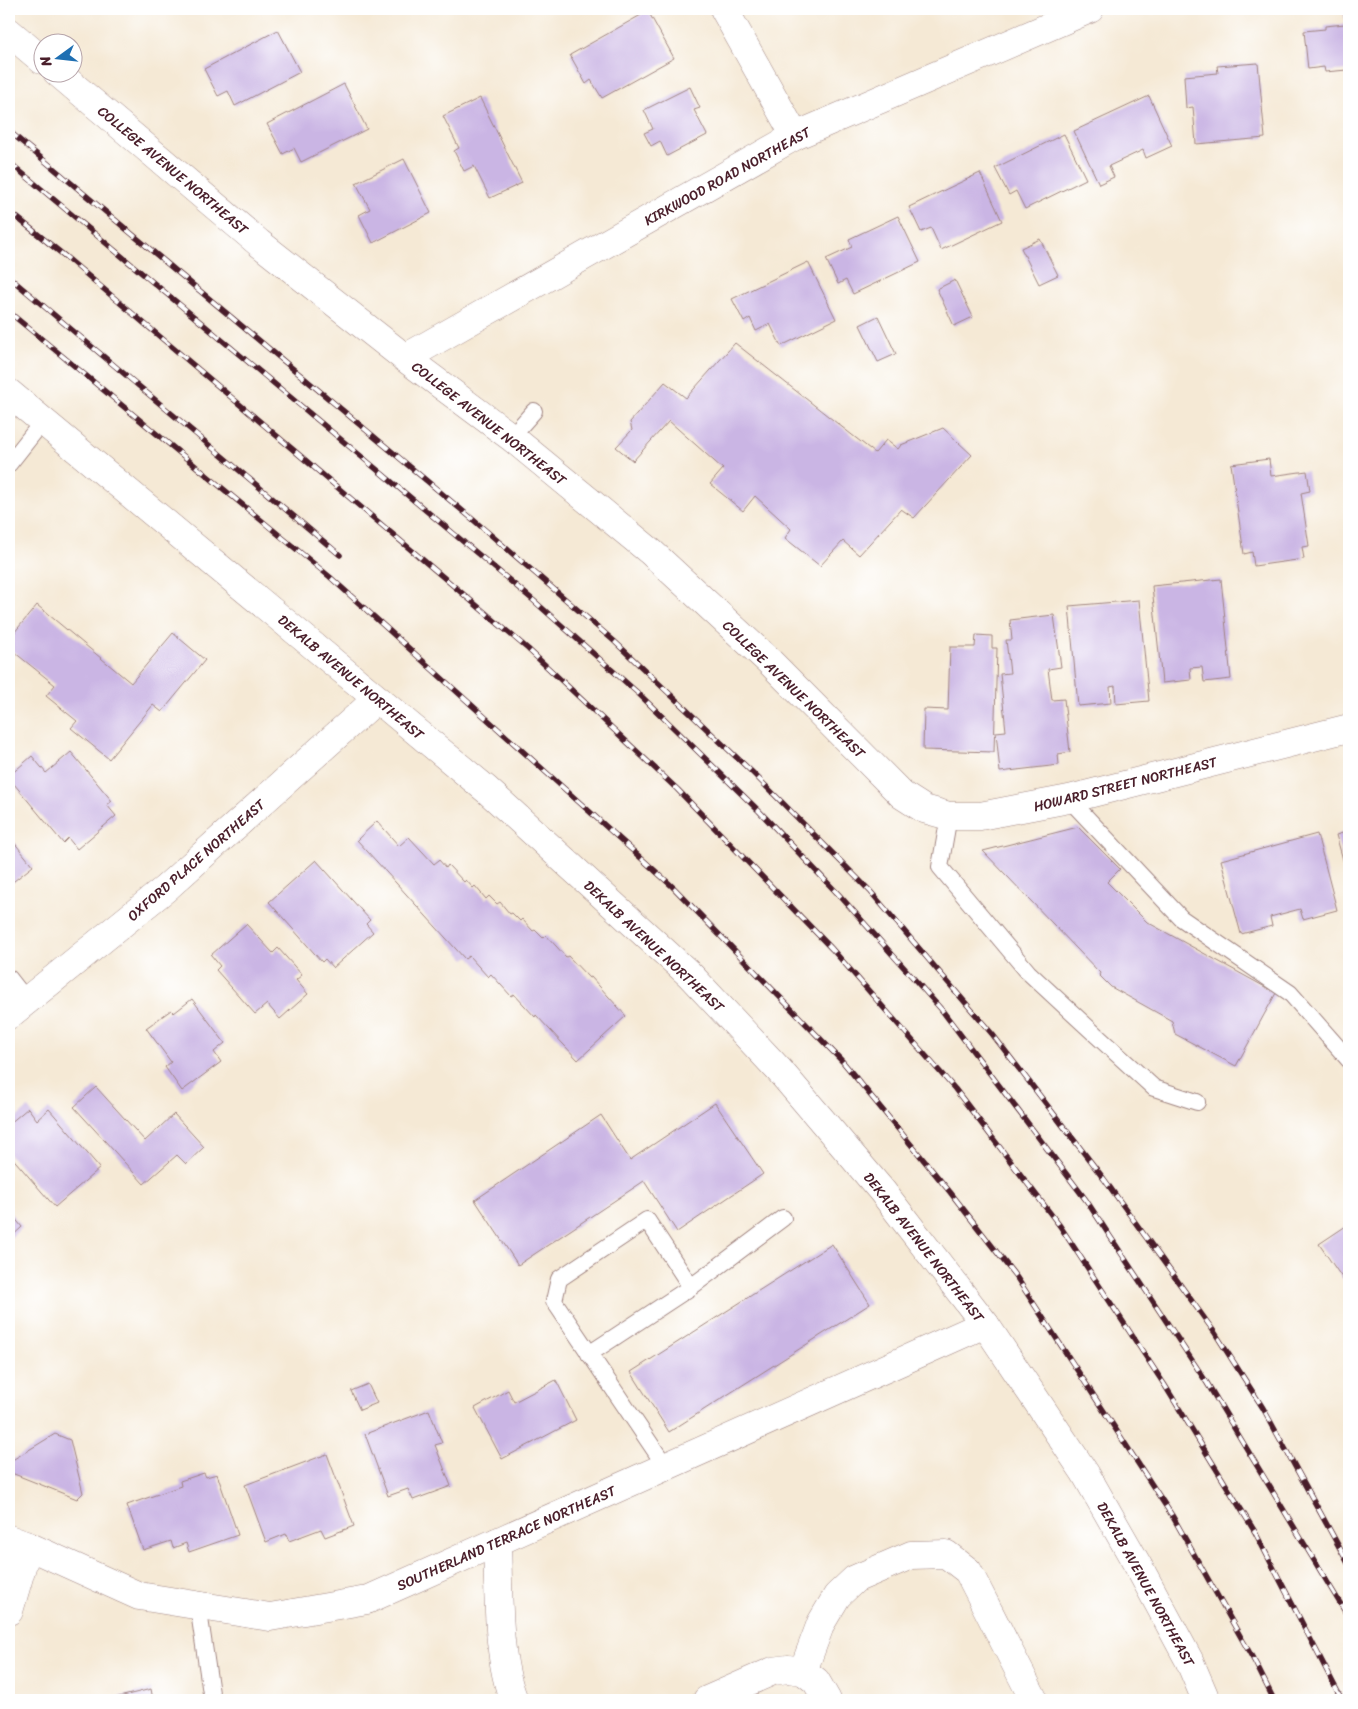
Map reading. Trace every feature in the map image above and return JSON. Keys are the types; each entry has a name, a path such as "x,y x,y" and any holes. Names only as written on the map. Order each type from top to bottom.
{"street":[{"path":"724,9 795,136"},
{"name":"KIRKWOOD ROAD NORTHEAST","path":"405,358 795,136 1090,9"},
{"path":"9,32 32,52"},
{"name":"COLLEGE AVENUE NORTHEAST","path":"69,82 259,242 405,358 511,437 651,552 771,664 902,795"},
{"name":"DEKALB AVENUE NORTHEAST","path":"9,392 487,790 690,975 785,1077 882,1191 986,1324 1085,1473 1189,1660 1206,1700"},
{"name":"OXFORD PLACE NORTHEAST","path":"18,1008 166,889 377,699"},
{"name":"HOWARD STREET NORTHEAST","path":"902,795 924,809 949,816 980,816 1069,800 1349,728"},
{"name":"SOUTHERLAND TERRACE NORTHEAST","path":"18,1542 140,1596 198,1606 270,1617 367,1600 986,1324"},
{"path":"9,1611 18,1542"},
{"path":"497,1542 501,1640 505,1669 514,1700"},
{"path":"803,1671 821,1623 837,1596 855,1580 911,1555 946,1554 968,1571 1034,1700"},
{"path":"707,1700 772,1671 788,1668 803,1671 816,1681 827,1700"}],"lane":[{"path":"511,437 534,411"},
{"path":"9,464 43,421"},
{"path":"1069,800 1181,918 1290,992 1349,1060"},
{"path":"949,816 940,867 1028,972 1154,1088 1197,1102"},
{"path":"9,978 18,1008"},
{"path":"590,1354 690,1288 783,1218"},
{"path":"666,1467 554,1301 559,1279 647,1220 690,1288"},
{"path":"198,1606 212,1700"}],"building":[{"path":"1349,9 1348,85 1347,70 1325,72 1324,67 1308,69 1304,31 1325,29 1325,26 1345,24 1344,10"},
{"path":"648,11 674,58 602,98 591,80 586,84 570,55"},
{"path":"278,30 300,72 235,106 228,91 218,96 204,69"},
{"path":"1258,63 1265,138 1196,144 1193,107 1186,108 1184,76 1218,73 1217,66"},
{"path":"344,84 367,129 301,162 294,148 283,154 267,124"},
{"path":"690,87 700,108 694,110 707,135 667,156 660,141 651,146 644,133 653,129 644,110"},
{"path":"1149,96 1172,146 1146,158 1143,150 1109,166 1114,177 1099,184 1074,131"},
{"path":"480,98 522,183 490,198 474,166 464,171 454,151 459,148 443,116"},
{"path":"1064,134 1086,179 1025,209 1016,191 1009,195 995,168"},
{"path":"404,159 431,213 373,243 359,215 370,209 356,183"},
{"path":"980,173 1002,221 941,250 931,228 921,232 909,207"},
{"path":"898,216 920,262 853,294 846,280 838,284 826,259 852,247 849,239"},
{"path":"1040,239 1058,275 1039,284 1021,248"},
{"path":"808,262 836,319 781,346 770,324 756,331 750,318 744,322 732,299"},
{"path":"955,280 973,317 954,326 937,289"},
{"path":"878,316 896,354 878,362 860,325"},
{"path":"735,343 875,453 886,440 898,449 901,445 943,428 972,455 914,518 901,509 859,555 843,541 820,566 785,538 791,529 755,496 743,511 710,484 723,469 669,421 633,461 616,447 632,430 630,422 665,382 686,398"},
{"path":"1269,459 1271,476 1307,471 1310,491 1301,493 1309,546 1302,547 1304,559 1254,566 1252,552 1244,554 1231,464"},
{"path":"1221,579 1231,679 1204,682 1202,667 1190,668 1191,680 1162,683 1152,586"},
{"path":"1139,600 1149,701 1116,704 1115,686 1110,687 1111,703 1078,706 1069,606"},
{"path":"37,605 131,683 173,633 205,660 162,712 153,705 109,759 71,728 77,721 46,696 55,685 9,648 9,639"},
{"path":"1054,615 1061,667 1048,669 1052,700 1064,699 1070,752 1058,754 1059,765 1000,772 996,732 1006,731 1000,674 1010,673 1006,640 1012,640 1010,620"},
{"path":"976,635 992,636 992,648 997,648 994,752 923,750 924,709 948,710 950,647 975,647"},
{"path":"71,752 112,801 107,805 116,816 77,849 68,838 63,843 9,778 32,756 46,773"},
{"path":"377,821 399,846 409,837 434,864 439,860 446,868 448,865 464,882 466,880 473,888 475,886 486,899 489,896 497,904 500,902 510,914 512,913 520,921 522,919 533,931 535,930 543,938 546,935 566,957 568,956 589,978 591,977 626,1016 578,1060 514,994 511,996 491,974 488,977 469,956 465,959 357,840"},
{"path":"1078,827 1120,869 1107,882 1147,922 1276,993 1236,1066 1175,1034 1172,1021 1111,987 1099,975 1100,973 983,851"},
{"path":"1349,831 1349,881 1336,835"},
{"path":"1317,834 1337,910 1303,919 1300,909 1270,917 1272,926 1241,934 1221,860"},
{"path":"9,836 33,866 9,885"},
{"path":"316,860 370,920 366,924 373,932 333,968 325,959 322,962 269,902"},
{"path":"246,924 273,953 278,948 302,975 296,980 308,994 280,1019 267,1004 255,1014 216,970 220,966 211,955"},
{"path":"192,999 225,1043 214,1052 221,1062 182,1091 165,1067 171,1062 146,1028 171,1010 174,1013"},
{"path":"96,1087 145,1141 174,1114 204,1147 186,1164 177,1155 144,1184 74,1107"},
{"path":"715,1103 763,1174 677,1232 644,1181 518,1265 475,1200 601,1115 630,1160"},
{"path":"28,1108 37,1120 49,1109 100,1168 55,1207 9,1154 9,1124"},
{"path":"9,1211 22,1227 9,1239"},
{"path":"1349,1224 1349,1288 1319,1244"},
{"path":"832,1244 870,1304 669,1432 631,1372"},
{"path":"556,1380 576,1420 502,1459 475,1408 508,1390 514,1402"},
{"path":"368,1384 377,1403 360,1410 351,1391"},
{"path":"429,1410 442,1443 435,1445 451,1486 413,1500 408,1489 388,1496 365,1434"},
{"path":"55,1434 70,1440 83,1493 77,1499 9,1472 9,1462"},
{"path":"327,1454 354,1526 325,1537 321,1529 289,1541 286,1534 266,1542 245,1485"},
{"path":"204,1473 206,1477 217,1474 238,1535 189,1552 186,1543 173,1548 171,1541 143,1550 127,1505 181,1486 180,1481"},
{"path":"151,1689 153,1700 107,1700"}],"railway":[{"path":"9,131 470,517 614,641 752,772 870,891 993,1035 1104,1179 1215,1333 1263,1408 1349,1565"},
{"path":"9,162 533,600 639,694 759,811 841,897 941,1009 1086,1200 1207,1383 1349,1618"},
{"path":"9,211 66,257 528,649 677,789 832,949 955,1089 1060,1226 1164,1384 1255,1532 1342,1700"},
{"path":"9,277 340,555"},
{"path":"9,312 330,577 673,887 843,1062 950,1192 1017,1278 1173,1517 1256,1664 1274,1700"}]}
